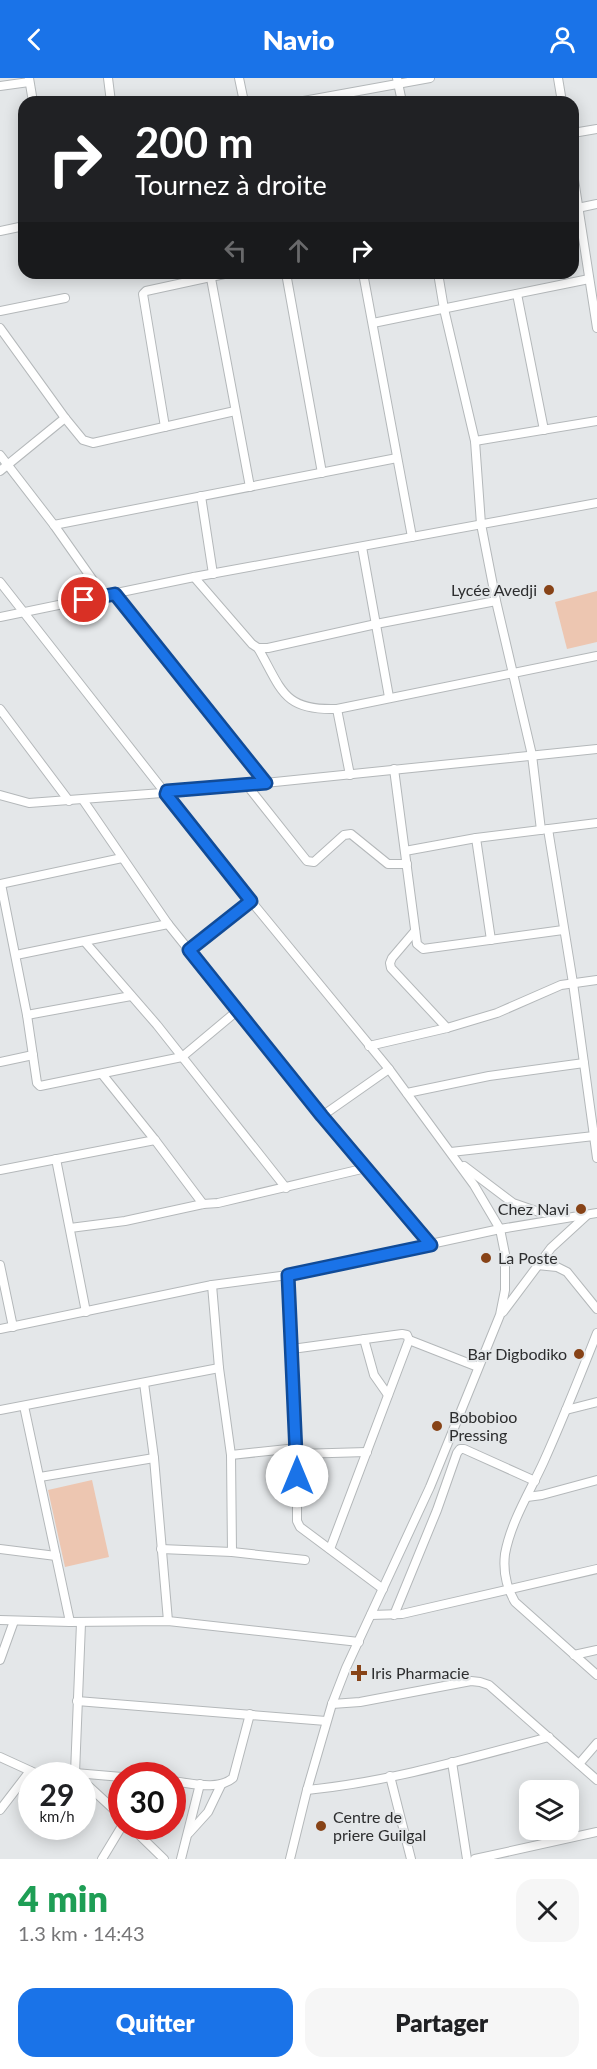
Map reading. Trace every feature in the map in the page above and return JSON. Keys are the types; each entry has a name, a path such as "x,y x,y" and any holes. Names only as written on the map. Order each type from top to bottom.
{"street":[{"path":"108,78 110,96"},
{"path":"239,78 243,96"},
{"path":"326,96 397,81 430,78"},
{"path":"558,78 561,96"},
{"path":"0,87 29,80 32,96"},
{"path":"397,81 401,96"},
{"path":"579,133 597,129"},
{"path":"579,207 597,204"},
{"path":"579,224 597,328"},
{"path":"0,231 18,227"},
{"path":"165,427 143,294 146,291 194,279"},
{"path":"211,279 250,487"},
{"path":"287,279 322,473"},
{"path":"364,279 412,537"},
{"path":"439,279 475,441 481,524 496,602 532,755 573,983 597,1158"},
{"path":"374,323 589,279"},
{"path":"517,294 544,429"},
{"path":"0,311 65,298"},
{"path":"0,328 65,418 83,440 90,443 235,411"},
{"path":"0,471 65,418"},
{"path":"475,441 597,421"},
{"path":"0,455 54,525 104,596"},
{"path":"54,525 397,458"},
{"path":"201,496 213,574"},
{"path":"0,617 194,577 597,503"},
{"path":"362,547 389,697"},
{"path":"194,577 258,648 284,694 293,702 314,709 337,709 597,656"},
{"path":"0,582 251,901 389,1069 459,1162 500,1229 506,1273 500,1315"},
{"path":"115,594 266,783"},
{"path":"258,648 268,648 376,624 496,602"},
{"path":"0,709 69,801"},
{"path":"337,709 350,775"},
{"path":"0,795 29,803 83,800 350,775 597,748"},
{"path":"394,769 417,944 423,949 563,930"},
{"path":"246,784 307,861 311,863 344,835 351,834 388,864 407,864"},
{"path":"83,800 168,924 322,1116 431,1245"},
{"path":"405,851 476,838 597,823"},
{"path":"476,838 491,940"},
{"path":"122,858 1,884 16,955 37,1083 40,1086 182,1057 237,1011"},
{"path":"189,950 251,901"},
{"path":"16,955 168,924"},
{"path":"415,931 392,958 391,968 447,1028"},
{"path":"84,942 132,996 286,1188"},
{"path":"369,1046 447,1028 497,1012 561,985 597,980"},
{"path":"27,1016 132,996"},
{"path":"0,1062 33,1055"},
{"path":"407,1093 489,1076 584,1063"},
{"path":"322,1116 389,1069"},
{"path":"102,1074 204,1204"},
{"path":"452,1152 594,1136"},
{"path":"0,1170 155,1140"},
{"path":"56,1158 86,1312"},
{"path":"459,1162 513,1203 539,1212 571,1217"},
{"path":"70,1228 125,1221 218,1203 366,1168"},
{"path":"0,1329 212,1285 288,1275 500,1229 597,1213"},
{"path":"290,1859 332,1704 430,1487 500,1315 551,1248 587,1215"},
{"path":"537,1265 557,1267 567,1272 597,1310"},
{"path":"0,1266 13,1327"},
{"path":"288,1275 297,1451 297,1521 300,1527 384,1589"},
{"path":"212,1285 219,1368 231,1455 232,1552"},
{"path":"597,1333 512,1532 504,1568 508,1590 514,1602 597,1675"},
{"path":"292,1349 402,1334 407,1335 409,1340 478,1367"},
{"path":"364,1339 374,1374 388,1395"},
{"path":"330,1549 409,1340"},
{"path":"0,1410 219,1368"},
{"path":"144,1383 154,1458 168,1621"},
{"path":"566,1410 597,1402"},
{"path":"24,1406 70,1623"},
{"path":"394,1615 460,1449 535,1481"},
{"path":"231,1455 297,1451 368,1452"},
{"path":"40,1477 154,1458"},
{"path":"528,1497 597,1480"},
{"path":"0,1549 56,1556"},
{"path":"161,1549 232,1552 305,1560"},
{"path":"371,1616 394,1615 597,1569"},
{"path":"0,1620 70,1623 168,1621 359,1642"},
{"path":"0,1660 14,1620"},
{"path":"77,1762 81,1623"},
{"path":"574,1655 597,1650"},
{"path":"332,1704 360,1702 471,1681 480,1682 489,1685 597,1780"},
{"path":"77,1701 326,1721"},
{"path":"186,1782 221,1785 227,1784 233,1778 250,1714"},
{"path":"307,1790 330,1788 390,1776 549,1737"},
{"path":"579,1764 597,1743"},
{"path":"0,1757 18,1765"},
{"path":"452,1762 467,1859"},
{"path":"390,1776 411,1859"},
{"path":"182,1859 200,1784"},
{"path":"188,1834 208,1812 221,1785"},
{"path":"0,1810 18,1787"},
{"path":"96,1793 108,1804"},
{"path":"476,1859 510,1855 596,1830"},
{"path":"102,1859 114,1840"},
{"path":"145,1840 164,1859"}],"shaded area":[{"path":"597,591 597,642 567,649 555,602"},
{"path":"92,1480 109,1557 65,1567 48,1490"}],"place":[{"name":"Lycée Avedji","path":"549,590"},
{"name":"Chez Navi","path":"581,1209"},
{"name":"La Poste","path":"486,1258"},
{"name":"Bar Digbodiko","path":"579,1354"},
{"name":"Bobobioo Pressing","path":"437,1426"},
{"name":"Iris Pharmacie","path":"359,1673"},
{"name":"Centre de priere Guilgal","path":"321,1826"}],"route":[{"path":"84,600 115,594 266,783 167,791 166,794 251,901 189,950 322,1116 431,1245 288,1275 297,1476"}]}
